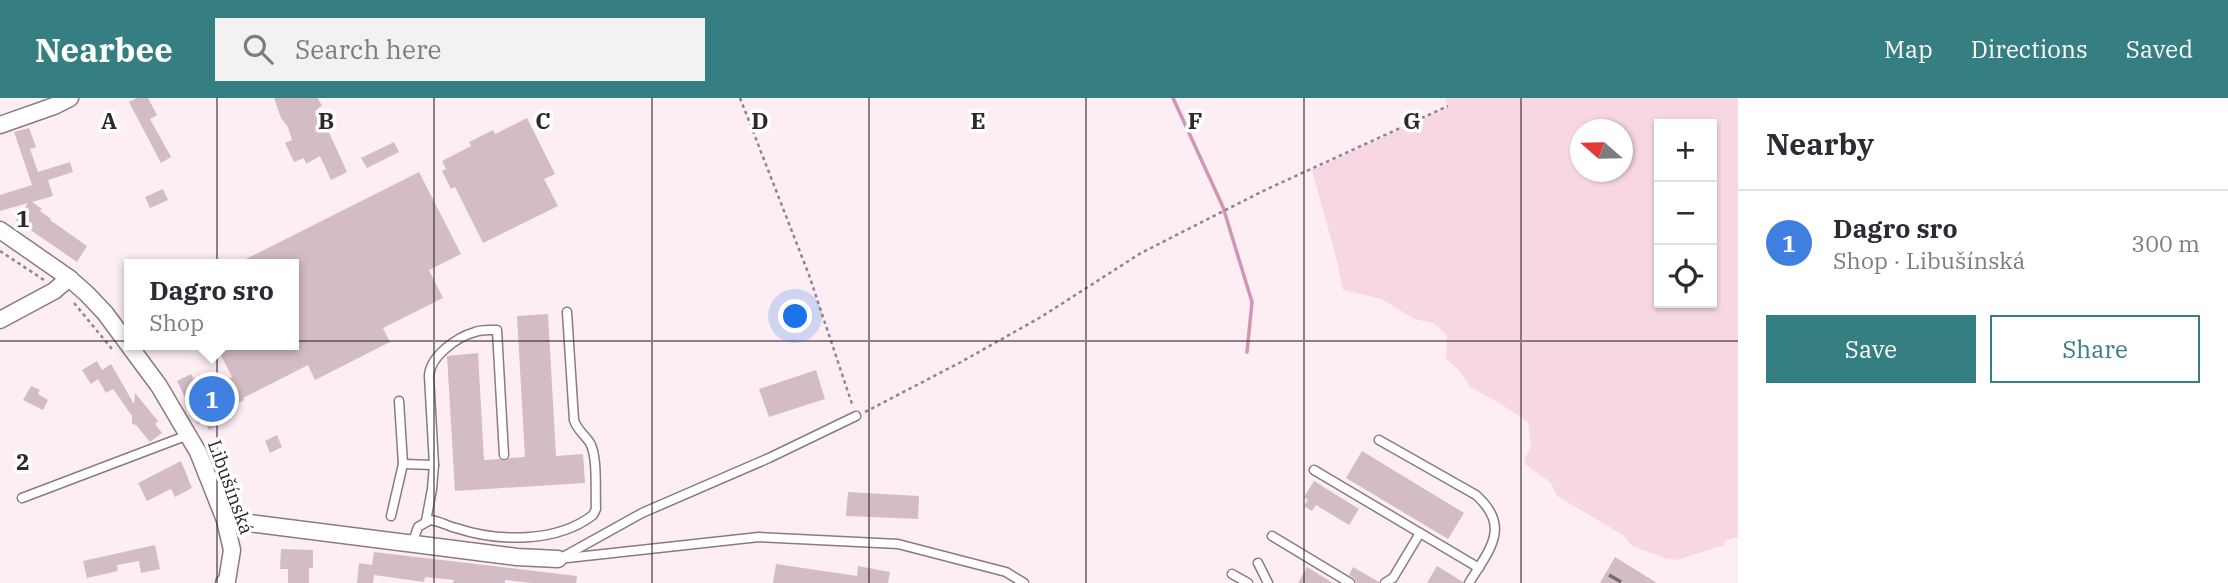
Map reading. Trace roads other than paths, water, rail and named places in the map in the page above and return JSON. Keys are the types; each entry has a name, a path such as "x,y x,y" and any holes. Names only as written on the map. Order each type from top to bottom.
{"street":[{"path":"0,124 70,98"},
{"name":"Libušínská","path":"0,230 63,283 105,313 124,339"},
{"path":"0,320 63,283"},
{"name":"Libušínská","path":"132,350 159,386 198,452 225,520 232,550 227,581 224,583"},
{"path":"225,520 558,559"}],"lane":[{"path":"426,521 433,520 457,529 528,538 549,535 593,515 596,509 593,452 589,441 574,421 567,312"},
{"path":"412,544 416,531 426,521 432,489 434,466 430,367 455,341 476,331 497,330 504,455"},
{"path":"391,516 403,464 399,401"},
{"path":"558,559 642,513 769,458 856,416"},
{"path":"22,498 188,435"},
{"path":"1379,440 1476,495 1486,503 1493,514 1496,534 1469,583"},
{"path":"403,464 434,466"},
{"path":"1314,470 1479,568"},
{"path":"1385,583 1393,578 1420,533"},
{"path":"1272,536 1350,583"},
{"path":"558,559 759,537 898,544 1006,572 1024,583"},
{"path":"1258,563 1268,583"},
{"path":"1232,574 1248,583"}],"waterway":[{"path":"1173,98 1223,207 1252,302 1247,352"}],"railway":[{"path":"1609,575 1623,583"}],"place":[{"name":"Dagro sro","path":"212,399"}]}
